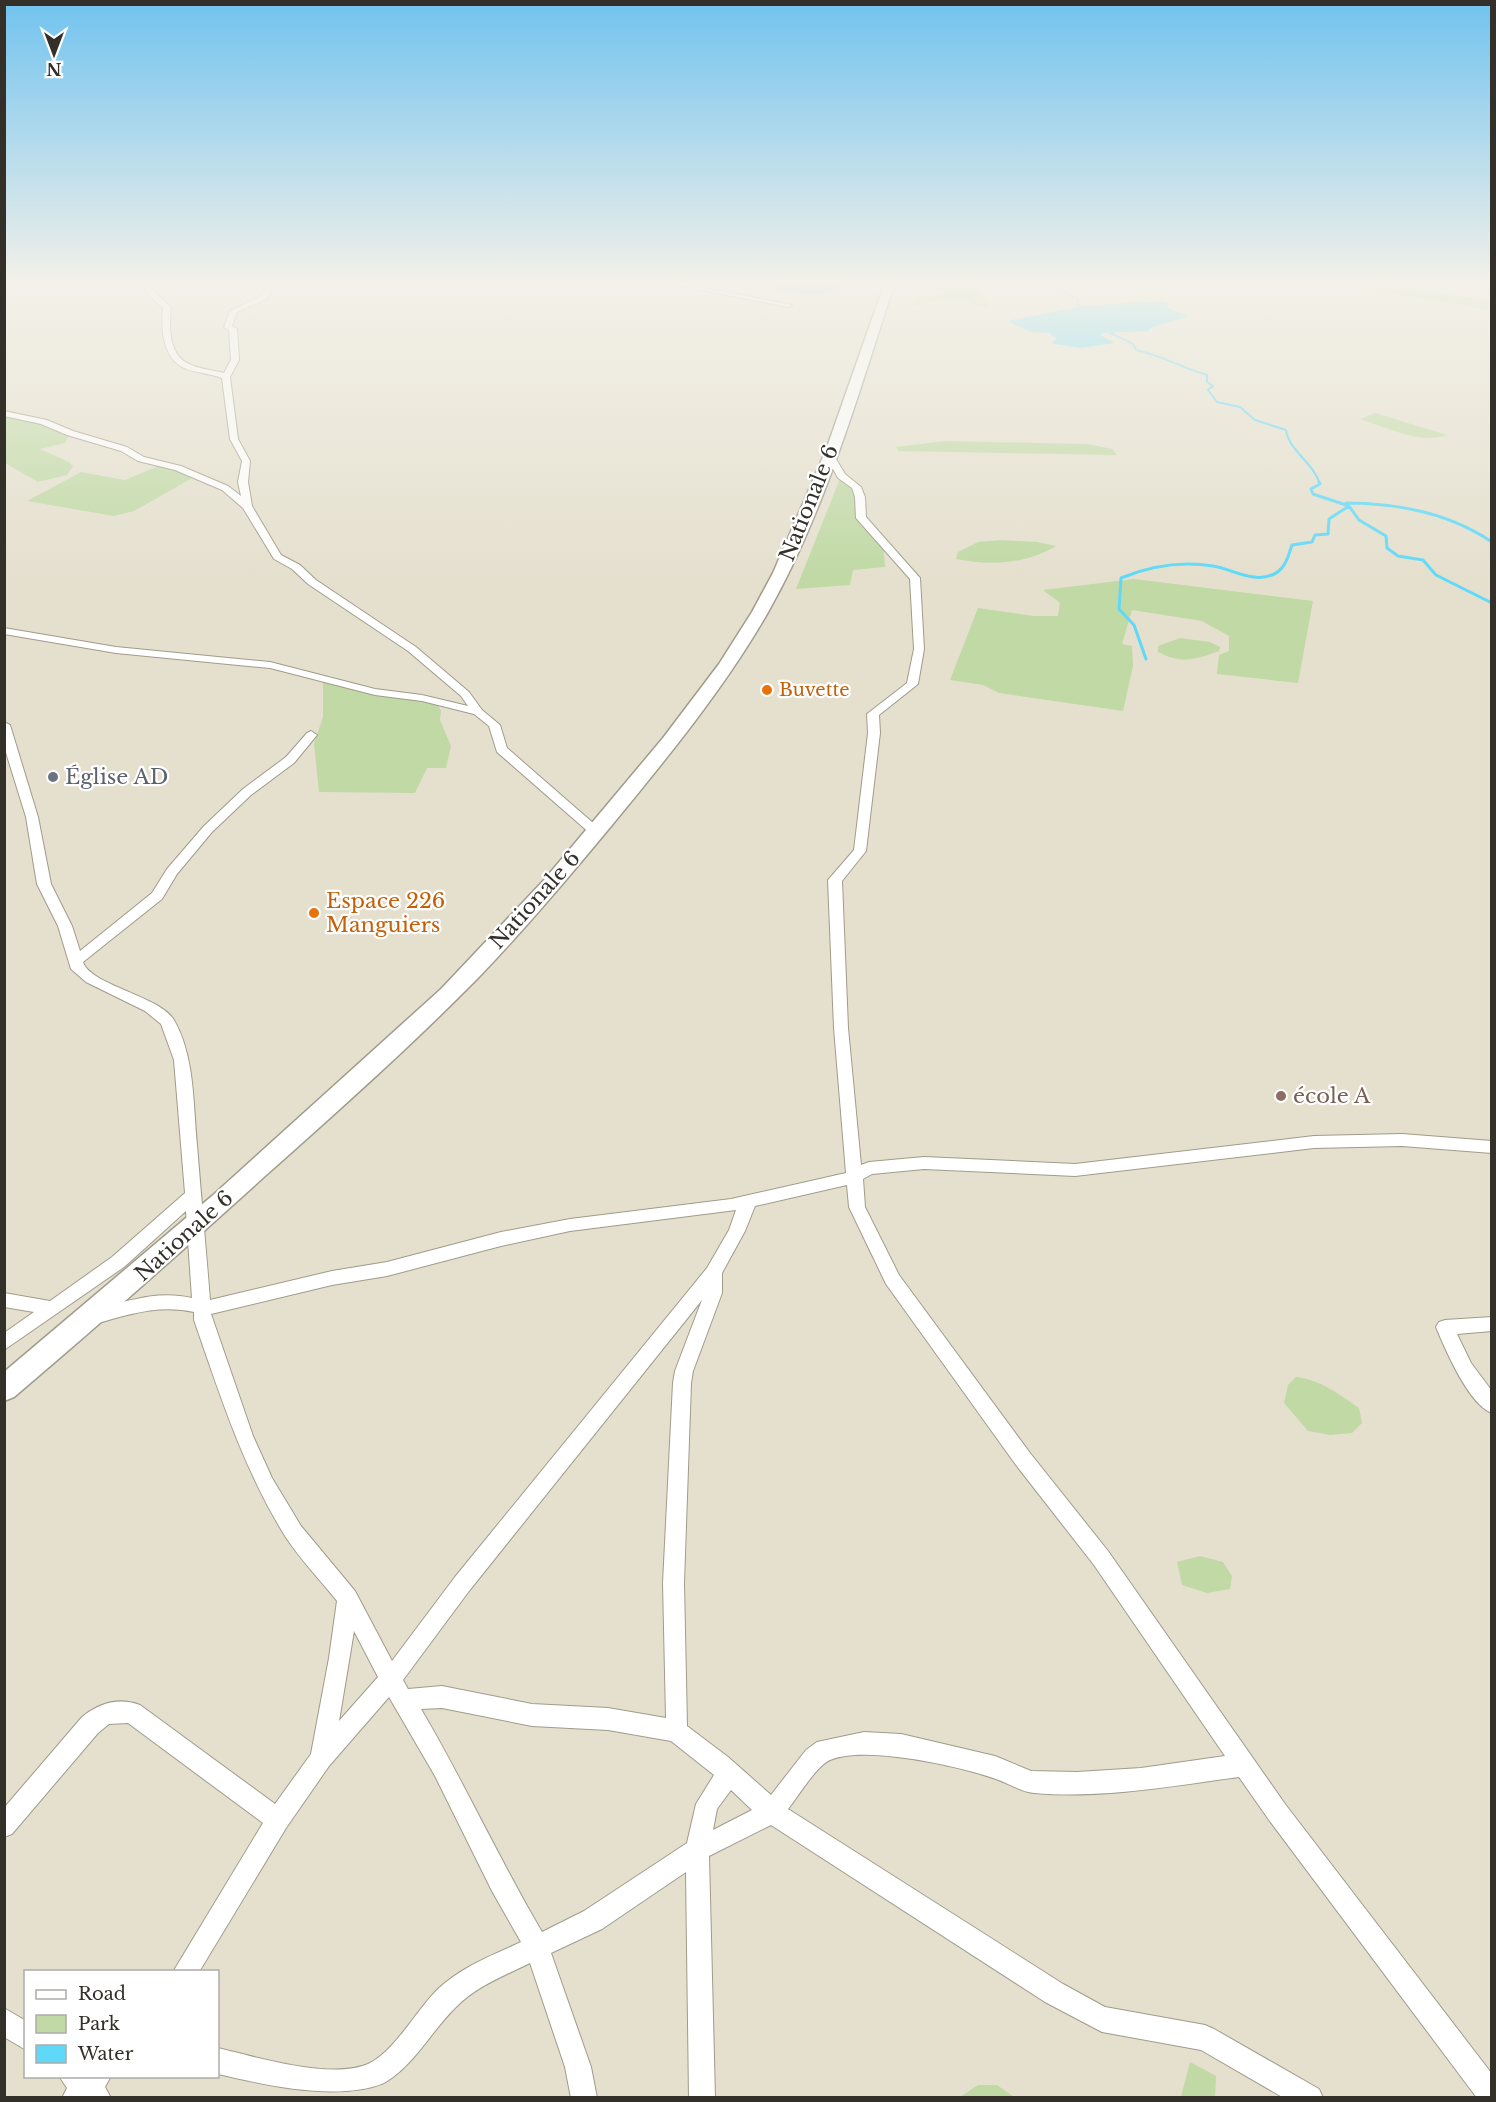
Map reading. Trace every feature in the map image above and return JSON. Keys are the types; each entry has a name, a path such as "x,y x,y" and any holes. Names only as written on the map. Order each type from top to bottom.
{"main road":[{"name":"Nationale 6","path":"4,1389 90,1318 368,1071 452,991 596,832 675,735 759,613 808,516 856,380"}],"street":[{"path":"226,380 234,439 246,461 243,482 247,506"},
{"path":"4,413 44,422 70,433 124,449 141,459 178,468 225,488 247,506 277,557 296,567 320,588 412,650 465,694 478,712 494,725 501,748 596,832"},
{"path":"830,456 841,476 856,487 860,497 861,518 915,578 919,650 912,684 873,714 874,733 860,850 835,880 841,1028 857,1207 892,1279 1023,1459 1101,1558 1244,1765 1334,1889 1491,2096"},
{"path":"4,631 116,650 270,665 375,692 422,698 478,712"},
{"path":"4,725 32,817 44,884 65,926 78,969 91,979 150,1008 167,1021 182,1060 202,1320 243,1436 265,1484 294,1532 348,1598 402,1700 443,1768 500,1883 537,1947 578,2067 584,2097"},
{"path":"76,961 157,896 172,872 208,829 247,792 290,760 311,735"},
{"path":"90,1318 166,1301 188,1303 202,1308 332,1278 387,1269 501,1239 570,1224 748,1202 854,1176 869,1168 924,1163 1075,1170 1314,1142 1402,1140 1491,1147"},
{"path":"4,1343 118,1262 191,1197"},
{"path":"186,1970 278,1820 321,1758 391,1680 462,1584 713,1273 737,1231 748,1202"},
{"path":"676,1731 679,1704 674,1650 673,1534 682,1383 684,1371 713,1293 713,1273"},
{"path":"4,1300 52,1308"},
{"path":"1491,1324 1445,1328 1455,1354 1491,1405"},
{"path":"321,1758 340,1658 348,1598"},
{"path":"402,1700 442,1697 532,1715 608,1719 676,1731 772,1812 1054,1994 1102,2019 1204,2038 1310,2097"},
{"path":"4,1826 90,1725 100,1716 119,1711 132,1713 278,1820"},
{"path":"219,2061 303,2079 345,2083 375,2075 389,2064 434,2009 453,1990 472,1978 593,1920 698,1850 772,1812 814,1758 825,1750 864,1743 913,1748 995,1767 1031,1782 1077,1783 1141,1779 1244,1765"},
{"path":"702,2097 698,1850 707,1804 729,1774"},
{"path":"4,2020 24,2036"}],"green space":[{"path":"4,413 32,419 70,433 65,443 40,449 69,462 73,466 67,475 38,482 5,463"},
{"path":"1375,413 1447,435 1437,438 1415,436 1360,419"},
{"path":"945,441 1088,444 1112,449 1117,455 898,451 896,447"},
{"path":"163,464 196,476 134,511 114,516 27,501 81,472 125,480"},
{"path":"841,476 856,487 859,507 883,542 885,567 853,570 850,585 796,589"},
{"path":"1002,540 1037,542 1056,546 1033,557 1008,562 956,559 958,552 978,542"},
{"path":"1134,579 1313,601 1298,683 1217,674 1219,655 1229,651 1229,636 1202,621 1132,610 1122,644 1132,646 1133,666 1123,711 999,693 983,685 950,680 978,608 1034,616 1058,616 1060,603 1043,590"},
{"path":"1180,638 1210,642 1220,647 1219,651 1203,657 1188,659 1174,658 1158,652 1158,646"},
{"path":"323,678 375,692 436,701 441,711 440,720 451,746 446,768 427,768 415,793 319,792 314,744 323,717"},
{"path":"1296,1377 1322,1384 1352,1403 1359,1408 1362,1423 1352,1433 1330,1435 1308,1431 1284,1403 1288,1385"},
{"path":"1200,1556 1223,1562 1232,1576 1230,1589 1207,1593 1182,1585 1177,1562"},
{"path":"1190,2062 1216,2076 1215,2097 1181,2097"},
{"path":"978,2085 997,2085 1014,2097 960,2097"}],"waterway":[{"path":"1207,380 1213,386 1208,390 1217,402 1240,407 1255,420 1286,430 1292,444 1317,476 1320,484"},
{"path":"1320,484 1311,489 1313,494 1349,506"},
{"path":"1346,503 1384,505 1422,512 1458,524 1492,542"},
{"path":"1146,659 1134,625 1119,609 1121,578 1143,570 1178,564 1213,566 1257,577 1272,575 1283,566 1292,545 1312,542 1315,535 1328,534 1329,519 1349,506"},
{"path":"1349,506 1359,520 1386,536 1387,548 1398,556 1423,560 1436,575 1492,603"}],"place":[{"name":"Buvette","path":"767,690"},
{"name":"Église AD","path":"53,777"},
{"name":"Espace 226 Manguiers","path":"314,913"},
{"name":"école A","path":"1281,1096"}]}
